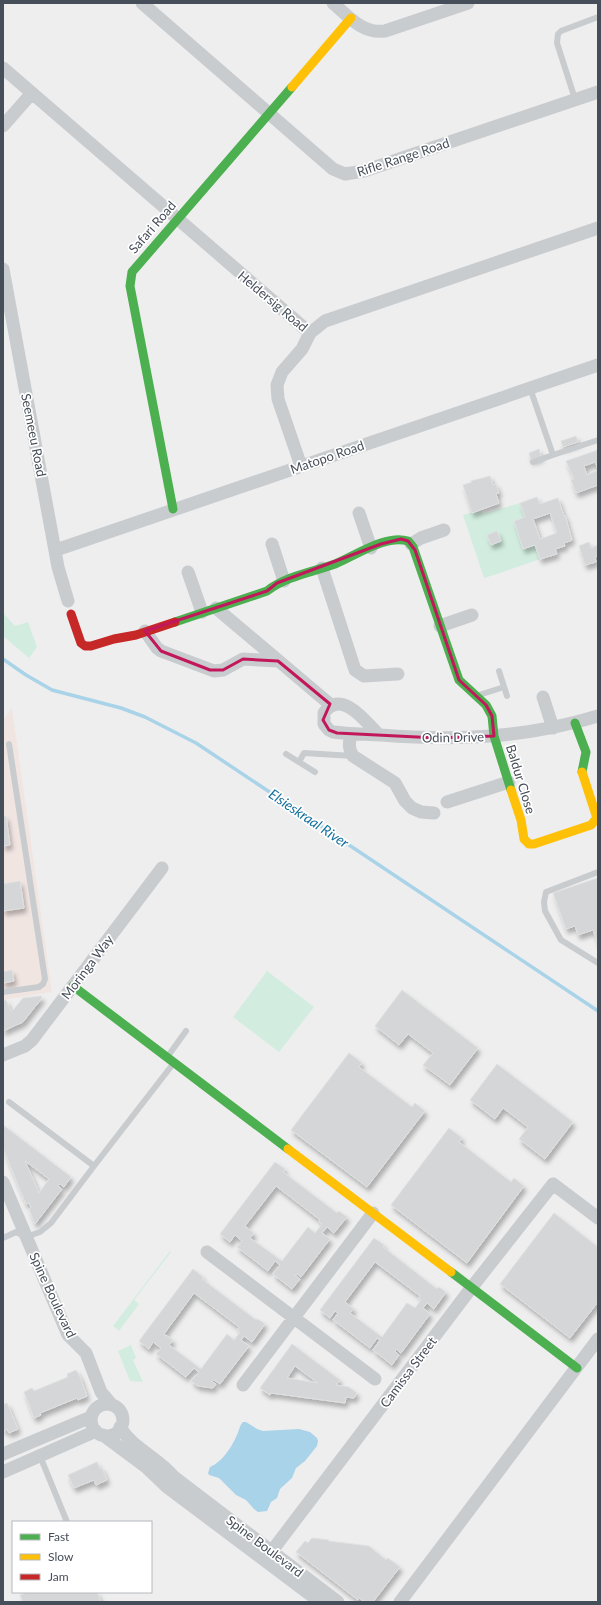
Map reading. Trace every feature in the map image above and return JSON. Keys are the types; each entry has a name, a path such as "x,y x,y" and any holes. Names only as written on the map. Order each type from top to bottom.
{"street":[{"name":"Rifle Range Road","path":"142,3 333,169 345,174 364,171 598,92"},
{"path":"334,3 369,31 377,32 386,31 468,3"},
{"name":"Safari Road","path":"173,509 130,276 134,268 351,18"},
{"name":"Heldersig Road","path":"3,68 310,333 325,321 598,228"},
{"path":"3,126 32,93"},
{"name":"Seemeeu Road","path":"3,269 58,567 68,601"},
{"path":"301,466 278,398 277,384 282,372 302,349 310,333"},
{"name":"Matopo Road","path":"56,550 598,365"},
{"path":"359,513 371,548"},
{"path":"71,614 80,641 83,645 88,647 114,639 136,635 267,591 277,583 336,563 345,557 371,548 401,539 412,544 421,538 444,530"},
{"path":"272,544 284,581"},
{"name":"Baldur Close","path":"412,544 459,680 486,705 492,716 494,736 521,820 522,834 526,842 530,844 591,825 597,818 597,814 582,773 586,752 575,722"},
{"path":"322,568 355,670 364,676 398,674"},
{"path":"188,572 202,612"},
{"path":"216,608 332,706 338,703 349,707 367,722 379,735"},
{"path":"440,626 472,615"},
{"path":"145,631 157,648 161,651 210,670 223,670 243,659 256,642"},
{"path":"243,659 278,661"},
{"path":"543,697 552,728"},
{"name":"Odin Drive","path":"332,706 327,709 323,717 326,727 333,732 437,738 494,736 552,728 598,716"},
{"path":"351,734 349,750 353,756 395,784 405,801 412,808 421,812 434,812"},
{"path":"448,802 509,782"},
{"name":"Moringa Way","path":"3,1055 25,1046 32,1040 162,868"},
{"path":"73,986 577,1368"},
{"name":"Spine Boulevard","path":"3,1182 21,1234"},
{"name":"Camissa Street","path":"268,1556 472,1287 553,1184 598,1218"},
{"name":"Spine Boulevard","path":"3,1201 21,1234 68,1335 86,1353 101,1392 100,1409"},
{"path":"243,1385 373,1213"},
{"path":"207,1252 375,1379"},
{"path":"400,1602 598,1339"},
{"path":"3,1454 100,1409 115,1406 121,1412 122,1422 120,1427 111,1434 100,1433 3,1472"},
{"path":"100,1409 92,1425 100,1433"},
{"name":"Spine Boulevard","path":"120,1427 125,1436 167,1467 174,1477 320,1602"},
{"name":"Spine Boulevard","path":"100,1433 146,1467 168,1487 338,1602"}],"lane":[{"path":"575,100 557,44 558,34 561,31 598,17"},
{"path":"530,388 553,455"},
{"path":"533,462 598,440"},
{"path":"499,671 507,696"},
{"path":"476,696 504,687"},
{"path":"3,992 38,987 43,984 44,979 9,744"},
{"path":"299,762 304,753 353,756"},
{"path":"286,754 315,772"},
{"path":"598,872 546,892 544,902 545,911 561,940 598,963"},
{"path":"3,1238 40,1232 51,1223 171,1060 186,1032"},
{"path":"10,1102 94,1166"},
{"path":"40,1456 67,1521"}],"highlighted area":[{"path":"401,539 408,541 415,550 459,680 486,705 492,716 494,736 437,738 337,733 329,730 323,720 330,704 278,661 243,659 223,670 210,670 161,651 145,631 267,591 277,583 381,544"}],"shaded area":[{"path":"12,708 52,992 3,1000 3,720"}],"green space":[{"path":"520,503 525,517 514,521 523,549 535,545 540,559 484,578 463,515 481,510 483,514"},
{"path":"3,611 15,626 28,622 37,647 29,658 3,636"},
{"path":"267,971 314,1007 279,1052 233,1017"},
{"path":"170,1251 171,1252 134,1300 139,1304 119,1331 113,1326"},
{"path":"131,1345 136,1358 133,1360 143,1382 130,1381 118,1351"}],"water":[{"path":"243,1422 246,1422 263,1431 299,1429 310,1432 317,1438 318,1441 317,1446 305,1461 296,1468 292,1478 280,1489 277,1498 271,1502 267,1511 258,1512 246,1500 236,1495 219,1478 209,1475 208,1473 210,1467 218,1462 229,1450"}],"building":[{"path":"576,436 578,442 563,447 561,441"},
{"path":"539,449 541,457 531,460 529,453"},
{"path":"598,450 598,469 595,462 584,466 587,475 598,470 598,485 576,493 571,480 574,479 566,461"},
{"path":"490,476 493,485 496,484 499,493 496,494 499,503 472,513 463,485 472,482 471,481"},
{"path":"537,497 540,504 558,498 564,516 565,515 572,540 564,543 565,546 555,549 557,554 540,559 535,545 523,549 514,521 525,517 520,503","holes":["550,513 557,533 540,539 533,519"]},
{"path":"497,531 501,541 491,545 487,535"},
{"path":"589,542 591,548 598,545 598,556 595,557 596,562 585,565 579,546"},
{"path":"3,816 6,816 10,845 3,846"},
{"path":"598,878 598,944 593,930 578,935 575,926 566,929 553,893"},
{"path":"20,881 24,908 3,911 3,884"},
{"path":"12,970 14,981 3,983 3,972"},
{"path":"402,990 478,1048 450,1085 423,1065 433,1053 408,1034 399,1045 375,1026"},
{"path":"41,996 42,998 23,1022 3,1031 3,1001 6,1000 11,1011 23,998"},
{"path":"349,1053 362,1063 359,1067 412,1107 415,1103 425,1111 367,1187 291,1130"},
{"path":"497,1064 573,1122 545,1159 519,1139 528,1127 503,1108 495,1119 470,1100"},
{"path":"3,1125 71,1177 64,1187 60,1184 58,1186 62,1189 35,1224 29,1209 31,1207 29,1203 26,1204 3,1148","holes":["25,1161 49,1179 39,1193"]},
{"path":"449,1128 462,1138 459,1142 511,1182 514,1178 524,1186 467,1263 391,1205"},
{"path":"275,1162 285,1169 283,1172 337,1213 339,1211 347,1217 334,1233 327,1227 322,1233 330,1239 301,1277 297,1274 295,1275 300,1279 292,1289 273,1274 280,1265 275,1261 268,1271 237,1247 242,1241 235,1235 230,1242 220,1234","holes":["276,1186 320,1220 319,1222 322,1224 315,1233 308,1227 282,1261 250,1238 254,1233 245,1226"]},
{"path":"554,1213 598,1247 598,1302 570,1338 500,1284"},
{"path":"374,1238 384,1245 383,1247 437,1289 439,1287 446,1292 434,1309 427,1303 423,1308 430,1314 401,1353 396,1349 395,1351 399,1355 392,1365 373,1350 380,1340 377,1338 370,1348 333,1320 338,1313 335,1311 330,1318 320,1310","holes":["375,1262 420,1296 418,1298 421,1300 415,1308 407,1303 382,1337 350,1313 354,1309 345,1302"]},
{"path":"193,1269 203,1277 202,1279 256,1320 258,1319 265,1324 252,1342 244,1336 241,1340 249,1346 220,1384 214,1380 212,1382 216,1384 213,1388 198,1386 191,1381 199,1372 194,1368 186,1377 156,1354 161,1348 153,1342 149,1349 139,1341","holes":["194,1293 239,1327 237,1330 240,1332 234,1340 227,1334 201,1369 169,1345 173,1340 164,1334"]},
{"path":"292,1344 340,1380 336,1385 349,1387 357,1393 354,1398 346,1397 345,1403 271,1393 270,1395 260,1388","holes":["295,1366 318,1383 287,1378"]},
{"path":"76,1370 87,1396 78,1400 77,1398 40,1413 41,1415 34,1418 24,1392 32,1388 34,1391 68,1377 67,1374"},
{"path":"7,1403 18,1429 9,1433 7,1429 4,1431 3,1428 3,1405"},
{"path":"97,1462 100,1469 102,1468 107,1480 96,1485 94,1480 74,1488 68,1475"},
{"path":"312,1538 369,1546 386,1560 388,1558 400,1567 373,1602 365,1602 359,1598 358,1600 296,1552 305,1541 308,1543"},
{"path":"25,1593 97,1593 101,1602 23,1602 20,1595"}],"waterway":[{"name":"Elsieskraal River","path":"3,659 26,675 52,690 121,708 145,717 196,743 598,1011"}],"traffic: fast":[{"path":"173,509 130,286 132,272 292,87"},
{"path":"175,622 267,591 291,578 335,564 381,543 399,540 408,541 413,547 459,680 486,705 492,716 494,736 511,790"},
{"path":"575,723 586,752 582,772"},
{"path":"73,986 288,1149"},
{"path":"451,1272 577,1368"}],"traffic: slow":[{"path":"292,87 351,18"},
{"path":"511,790 521,820 524,839 529,844 534,844 591,825 597,818 582,772"},
{"path":"288,1149 451,1272"}],"traffic: jam":[{"path":"71,614 81,643 85,646 91,646 114,639 136,635 175,622"}]}
